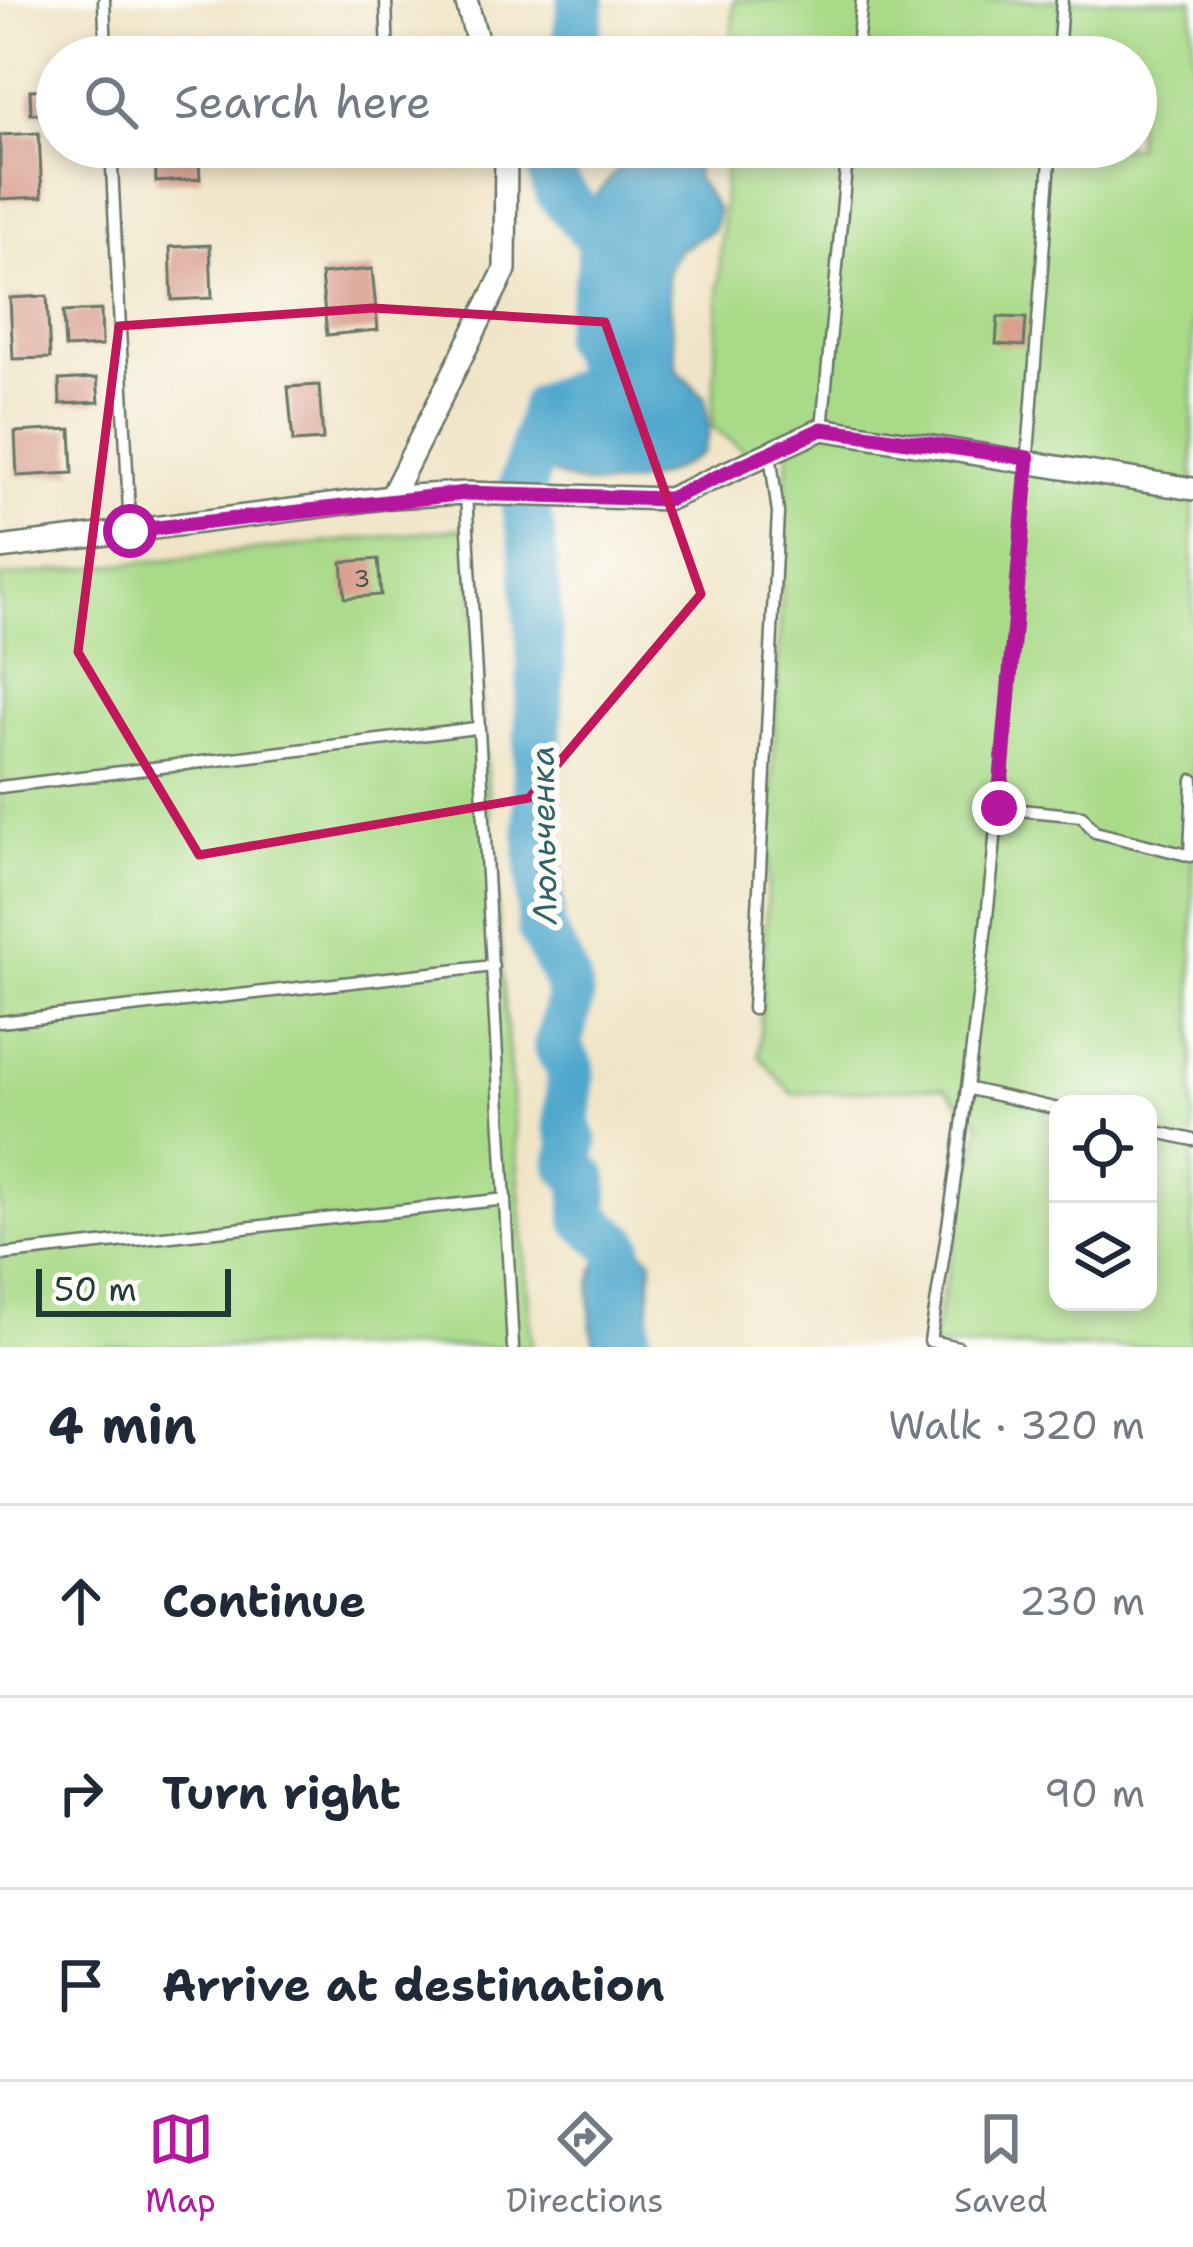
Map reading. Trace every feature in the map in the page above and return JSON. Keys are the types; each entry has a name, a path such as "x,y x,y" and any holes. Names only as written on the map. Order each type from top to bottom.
{"street":[{"path":"466,0 476,36"},
{"path":"391,497 505,270 506,168"},
{"path":"0,548 391,497 466,493 669,499 822,429 1028,458 1193,490"}],"lane":[{"path":"104,0 105,36"},
{"path":"386,0 387,36"},
{"path":"858,36 862,0"},
{"path":"1059,36 1062,0"},
{"path":"112,168 130,531"},
{"path":"822,429 846,168"},
{"path":"958,1347 930,1341 970,1089 999,808 1049,168"},
{"path":"753,1009 778,513 770,450"},
{"path":"466,493 513,1347"},
{"path":"0,787 476,728"},
{"path":"999,808 1082,816 1095,832 1190,856 1193,780"},
{"path":"0,1022 493,966"},
{"path":"970,1089 1049,1107"},
{"path":"1157,1132 1193,1140"},
{"path":"0,1255 506,1199"}],"highlighted area":[{"path":"373,308 605,322 701,594 529,798 199,855 78,652 119,326"}],"green space":[{"path":"734,0 1193,0 1193,1347 931,1347 981,1124 944,1087 792,1094 759,1056 789,438 748,453 712,427 725,168 1157,168 1157,36 732,36"},
{"path":"467,528 532,1347 0,1347 0,577"}],"water":[{"path":"620,168 696,168 696,177 718,211 714,229 678,251 667,275 677,369 705,398 709,433 702,453 643,480 596,485 574,482 538,461 534,433 544,407 587,391 601,378 600,361 585,339 602,254 592,207"},
{"path":"612,1247 641,1250 652,1260 648,1347 594,1347 592,1278 602,1255"}],"building":[{"path":"30,90 36,90 36,114 31,114"},
{"path":"36,133 42,197 0,199 0,135"},
{"path":"156,168 199,168 200,179 156,182"},
{"path":"210,245 212,298 172,300 170,247"},
{"path":"372,269 378,330 327,335 321,274"},
{"path":"47,296 50,358 13,359 10,298"},
{"path":"101,310 102,346 65,348 63,312"},
{"path":"998,317 1026,318 1024,346 996,344"},
{"path":"97,378 99,402 60,404 59,380"},
{"path":"319,385 323,440 293,442 288,387"},
{"path":"71,429 73,473 17,476 15,432"},
{"path":"378,559 381,595 345,598 342,562"}],"waterway":[{"name":"Люльченка","path":"576,36 582,0"},
{"name":"Люльченка","path":"523,484 544,407 597,385 603,371 585,339 601,267 600,239 557,189 550,168"},
{"name":"Люльченка","path":"525,507 532,537 541,664 536,776 541,928 566,978 570,999 557,1047 571,1069 567,1125 574,1143 569,1163 585,1180 585,1219 619,1246 628,1347"}],"route":[{"path":"130,531 391,497 466,493 669,499 822,429 1028,458 999,808"}]}
